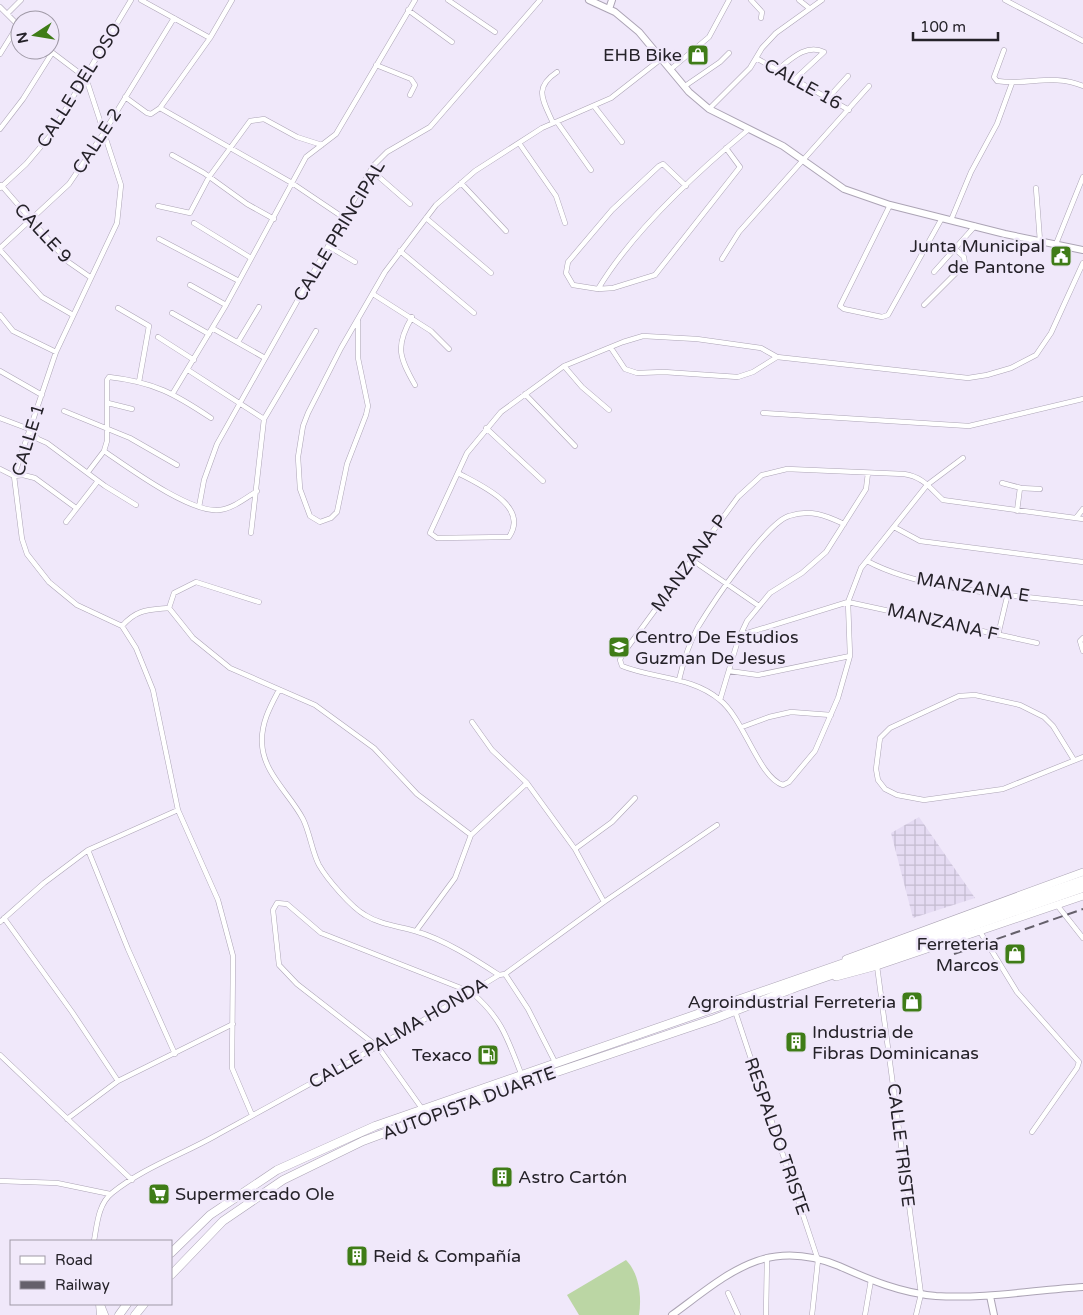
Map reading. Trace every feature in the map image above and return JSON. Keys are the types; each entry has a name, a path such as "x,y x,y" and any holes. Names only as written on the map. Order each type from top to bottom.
{"highway":[{"path":"967,925 1083,880"},
{"path":"796,984 967,925 1083,888"},
{"name":"AUTOPISTA DUARTE","path":"172,1274 223,1221 283,1180 322,1160 377,1136 468,1102 735,1011 796,984"},
{"name":"AUTOPISTA DUARTE","path":"172,1252 210,1215 276,1170 327,1146 423,1110 556,1064 796,984"},
{"path":"135,1315 143,1305"}],"main road":[{"path":"589,0 601,2 639,32 685,86 709,110 783,146 844,189 890,205 1083,250"},
{"path":"609,9 612,0"},
{"path":"796,984 872,948 1083,872"},
{"path":"796,984 877,966 1083,896"},
{"path":"672,1315 740,1266 767,1257 796,1256 818,1260 894,1289 921,1294 990,1296 1083,1287"},
{"path":"990,1296 994,1315"}],"street":[{"path":"7,14 21,0"},
{"name":"CALLE DEL OSO","path":"0,186 26,164 49,137 132,0"},
{"path":"141,0 210,38"},
{"path":"125,97 147,113 151,114 160,108 210,38 232,0"},
{"path":"173,393 226,305 306,157 336,134 415,0"},
{"path":"448,0 495,32"},
{"name":"CALLE PRINCIPAL","path":"199,507 214,453 239,404 371,170 387,152 430,127 540,0"},
{"path":"671,70 709,37 729,0"},
{"path":"751,0 762,12 761,18"},
{"path":"799,0 809,8"},
{"path":"709,110 750,68 776,32 821,0"},
{"path":"1005,0 1083,41"},
{"path":"0,7 10,17"},
{"path":"408,10 452,42"},
{"name":"CALLE 2","path":"0,249 69,184 103,134 174,18"},
{"path":"0,54 10,39"},
{"path":"776,71 806,50 814,48 824,52 794,80"},
{"path":"1004,50 994,77 997,81 1012,83 1064,79 1083,86"},
{"path":"685,86 720,62 729,53"},
{"path":"60,58 86,78"},
{"path":"358,321 358,358 368,406 347,464 340,503 331,518 320,522 310,516 300,489 300,441 308,413 384,272 436,205 475,172 555,122 611,98 661,58"},
{"name":"CALLE 16","path":"756,58 776,71 849,110"},
{"path":"0,129 23,100 45,60"},
{"path":"376,65 411,79 415,85 410,94"},
{"path":"557,72 543,84 541,93 555,122 591,170"},
{"path":"828,98 848,76"},
{"name":"CALLE 1","path":"86,78 121,185 117,223 56,352 14,476 22,539 27,554 49,582 77,605 122,626"},
{"path":"951,220 971,172 997,124 1012,83"},
{"path":"722,259 739,232 869,86"},
{"path":"594,106 622,142"},
{"path":"160,108 292,183 344,218"},
{"path":"158,206 190,213 209,177 248,122 260,118 297,137 322,145"},
{"path":"598,289 625,252 686,186 749,129"},
{"path":"520,143 556,196 565,223"},
{"path":"686,186 664,164 659,166 612,210 568,262 566,273 573,285 598,289 613,288 655,275 740,167 726,148"},
{"path":"172,155 209,177 237,198 274,219"},
{"path":"371,170 410,204"},
{"path":"1056,244 1083,177"},
{"path":"461,183 506,231"},
{"name":"CALLE 9","path":"0,186 67,261 90,277"},
{"path":"1036,188 1040,241"},
{"path":"890,205 840,306 844,309 882,318 888,315 942,218"},
{"path":"426,218 491,273"},
{"path":"194,223 252,258"},
{"path":"934,272 975,226"},
{"path":"159,239 239,281"},
{"path":"328,246 355,262"},
{"path":"0,249 42,298 74,315"},
{"path":"924,305 964,264 964,257 955,249"},
{"path":"400,251 474,313"},
{"path":"458,473 508,505 514,518 514,529 509,537 437,538 430,533 467,453 486,428 501,412 564,366 623,342 651,336 697,339 761,348 777,356 968,378 995,373 1011,368 1036,354 1051,333 1083,263"},
{"path":"190,285 226,305"},
{"path":"373,294 412,317 431,331 449,349"},
{"path":"238,342 259,307"},
{"path":"118,308 149,326 139,382"},
{"path":"172,313 209,334"},
{"path":"0,315 13,331 56,352"},
{"path":"412,317 404,330 400,348 401,358 415,384"},
{"path":"212,328 265,358"},
{"path":"251,533 264,419 316,332"},
{"path":"158,337 194,360"},
{"path":"611,348 625,369 637,374 664,372 738,377 753,372 777,356"},
{"path":"564,366 582,388 609,410"},
{"path":"188,370 264,419"},
{"path":"0,371 42,395"},
{"path":"88,472 104,452 108,429 108,378 139,382 173,393 211,418"},
{"path":"524,394 575,446"},
{"path":"763,413 969,426 1083,400"},
{"path":"108,403 132,409"},
{"path":"64,411 137,441 177,465"},
{"path":"0,418 29,429 38,439 48,443 98,481 136,505"},
{"path":"486,428 543,481"},
{"path":"104,452 173,495 199,507 221,510 257,491"},
{"path":"742,727 769,717 791,712 831,715 850,656 848,602 851,589 867,561 927,485 963,458"},
{"path":"0,469 14,476 23,474 35,478 76,508"},
{"name":"MANZANA P","path":"831,715 815,751 790,782 783,785 775,782 768,775 742,727 720,700 706,691 672,677 638,673 622,666 620,660 738,496 762,475 787,469 918,476 943,500 1083,519"},
{"path":"720,700 747,621 770,593 802,573 826,552 866,489 868,473"},
{"path":"66,522 98,481"},
{"path":"1002,483 1021,488 1040,489"},
{"path":"1017,511 1021,488"},
{"path":"1076,518 1083,508"},
{"path":"679,680 683,663 698,628 769,531 787,516 808,512 825,515 844,524"},
{"path":"894,527 920,541 1083,562"},
{"path":"692,560 759,606"},
{"name":"MANZANA E","path":"867,561 889,573 939,584 1083,603"},
{"path":"169,608 174,593 196,582 260,602"},
{"path":"998,634 1008,593"},
{"path":"741,635 848,602"},
{"name":"MANZANA F","path":"848,602 1037,643"},
{"path":"169,608 143,611 131,615 122,626 136,648 153,690 178,810 218,900 233,956 234,1024 232,1068 252,1115"},
{"path":"169,608 194,638 230,668 315,705 374,748 418,794 471,835"},
{"path":"1083,638 1080,641 1083,651"},
{"path":"729,671 758,675 850,656"},
{"path":"278,690 264,719 262,743 265,758 280,788 302,817 312,838 319,864 341,893 364,914 391,927 416,931 466,954 499,975"},
{"path":"1074,760 1053,726 1044,717 1020,705 975,695 960,696 898,722 880,738 876,769 878,780 885,789 897,795 924,800 1003,789 1083,757"},
{"path":"472,722 492,750 527,783 575,849 604,902"},
{"path":"416,931 455,878 471,835 527,783"},
{"path":"575,849 612,822 635,798"},
{"path":"118,1080 72,1012 2,920 44,883 88,850 178,810"},
{"name":"CALLE PALMA HONDA","path":"94,1240 99,1210 110,1194 132,1180 378,1047 499,975 504,974 604,902 717,825"},
{"path":"88,850 128,949 175,1054"},
{"path":"423,1110 378,1047 298,984 279,964 273,910 277,903 287,904 321,934 471,992 488,1006 505,1030 522,1076"},
{"path":"1057,905 1083,938"},
{"path":"979,930 1017,992 1079,1062 1077,1068 1032,1132"},
{"name":"CALLE TRISTE","path":"877,966 921,1294"},
{"path":"504,974 528,1009 556,1064"},
{"name":"RESPALDO TRISTE","path":"735,1011 818,1260"},
{"path":"67,1118 118,1080 234,1024"},
{"path":"0,1055 132,1180"},
{"path":"0,1181 57,1183 110,1194"},
{"path":"766,1315 767,1257"},
{"path":"812,1315 818,1260"},
{"path":"865,1315 871,1280"},
{"path":"728,1293 738,1315"},
{"path":"916,1315 921,1294"}],"shaded area":[{"path":"919,817 975,898 913,918 891,833"}],"green space":[{"path":"626,1260 637,1278 640,1301 639,1315 579,1315 567,1295"}],"railway":[{"path":"954,954 1083,909"}],"place":[{"name":"EHB Bike","path":"698,55"},
{"name":"Junta Municipal de Pantone","path":"1061,256"},
{"name":"Centro De Estudios Guzman De Jesus","path":"619,647"},
{"name":"Ferreteria Marcos","path":"1015,954"},
{"name":"Agroindustrial Ferreteria","path":"912,1002"},
{"name":"Industria de Fibras Dominicanas","path":"796,1042"},
{"name":"Texaco","path":"488,1055"},
{"name":"Astro Cartón","path":"502,1177"},
{"name":"Supermercado Ole","path":"159,1194"},
{"name":"Reid & Compañía","path":"357,1256"}]}
